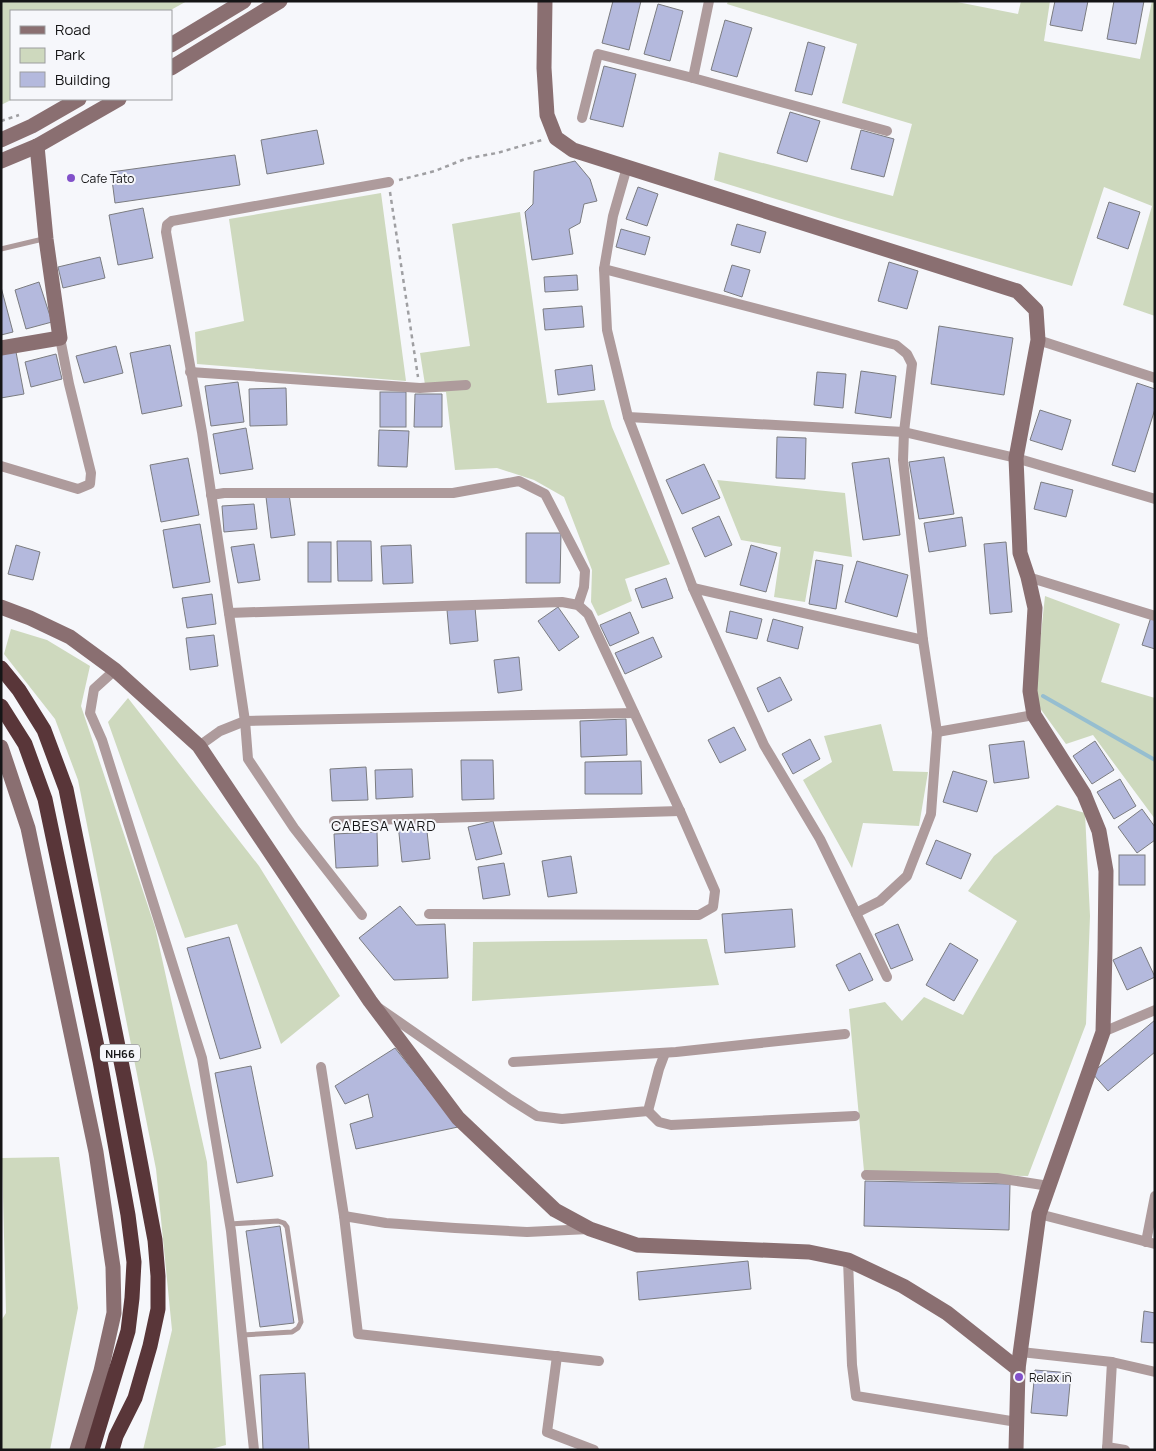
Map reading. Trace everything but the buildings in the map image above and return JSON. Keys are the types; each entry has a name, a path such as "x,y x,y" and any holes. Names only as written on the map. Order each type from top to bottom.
{"highway":[{"name":"NH66","path":"1,668 19,690 44,730 66,789 155,1240 158,1309 150,1346 135,1398 115,1445"},
{"name":"NH66","path":"1,706 25,744 45,800 100,1061 128,1215 134,1262 128,1331 92,1450"}],"street":[{"path":"172,43 244,1"},
{"path":"172,67 280,1"},
{"path":"545,1 544,68 547,115 556,138 573,150 1017,291 1036,310 1038,340 1016,458 1020,553 1035,608 1030,691 1034,715 1084,794 1099,830 1106,871 1104,1032 1039,1214 1018,1369 1016,1450"},
{"path":"693,78 709,1"},
{"path":"582,118 598,54 887,131"},
{"path":"1,140 32,126 76,100"},
{"path":"1,161 37,146 118,100"},
{"path":"1,466 78,489 90,484 92,474 68,384 60,338 46,239 37,146"},
{"path":"627,167 613,216 604,268 607,330 628,417 693,588 764,745 820,839 886,977"},
{"path":"362,915 294,828 248,760 245,721 202,432 166,232 167,225 172,221 389,182"},
{"path":"604,268 896,345 907,354 912,364 904,432 903,460 923,640 937,732 931,814 908,876 880,901 856,913"},
{"path":"1,348 60,338"},
{"path":"1038,340 1155,378"},
{"path":"190,372 420,388 466,385"},
{"path":"628,417 904,432 1016,458 1155,498"},
{"path":"211,495 224,493 454,493 519,482 545,494 585,571 584,587 578,605"},
{"path":"1028,577 1155,616"},
{"path":"693,588 923,640"},
{"path":"229,613 562,602 578,605 588,614 680,811 715,891 713,907 699,915 429,914"},
{"path":"1,607 70,636 115,670 199,746 370,1001 458,1118 555,1210 590,1229 637,1246 809,1252 848,1260 903,1286 947,1314 1018,1369"},
{"path":"115,670 94,689 90,713 102,740 202,1058 230,1224 254,1450"},
{"path":"199,746 220,731 245,721 634,713"},
{"path":"937,732 1034,715"},
{"path":"1,747 28,828 96,1152 113,1267 114,1313 101,1371 78,1450"},
{"path":"334,821 680,811"},
{"path":"370,1001 510,1100 537,1116 562,1119 648,1111 660,1122 672,1125 855,1116"},
{"path":"1104,1032 1155,1010"},
{"path":"513,1062 665,1053 845,1034"},
{"path":"648,1111 665,1053"},
{"path":"321,1067 344,1216 358,1334 600,1361"},
{"path":"866,1175 997,1178 1049,1186"},
{"path":"1039,1214 1150,1243 1155,1196"},
{"path":"344,1216 386,1223 464,1229 527,1232 590,1229"},
{"path":"848,1260 852,1365 856,1396 1018,1422"},
{"path":"1020,1352 1112,1362 1155,1372"},
{"path":"557,1356 547,1432 594,1450"},
{"path":"1112,1362 1107,1448 1125,1450"}],"lane":[{"path":"1,249 46,239"},
{"path":"230,1224 278,1221 284,1223 287,1227 300,1322 298,1328 292,1332 242,1335"}],"path":[{"path":"420,388 389,182 436,171 465,159 556,138"}],"green space":[{"path":"1,1 187,1 171,10 10,10 11,100 1,105"},
{"path":"728,1 952,1 1018,14 1021,1 1050,1 1044,41 1140,59 1152,1 1155,1 1155,316 1123,305 1152,206 1104,187 1072,286 714,180 719,152 893,196 912,124 842,103 857,44 727,4"},
{"path":"381,193 406,381 197,364 195,332 244,321 229,219"},
{"path":"520,212 547,403 604,400 612,427 670,564 625,579 632,601 598,616 591,602 592,570 564,497 534,480 497,468 455,470 446,392 426,391 420,353 470,346 452,224"},
{"path":"717,480 845,493 852,557 814,551 805,602 774,597 781,547 741,540"},
{"path":"1045,596 1120,624 1101,682 1155,698 1155,819 1093,735 1066,744 1034,700"},
{"path":"11,629 47,640 90,666 81,706 155,927 207,1162 226,1445 208,1450 143,1450 172,1330 156,1169 78,780 55,719 4,654"},
{"path":"128,698 259,866 340,996 281,1044 237,924 185,938 108,722"},
{"path":"881,724 893,771 928,772 919,826 863,823 852,868 803,780 832,762 824,736"},
{"path":"1057,805 1085,813 1090,916 1086,1024 1028,1176 864,1171 849,1009 885,1002 902,1021 924,997 963,1015 1017,921 968,891 994,856"},
{"path":"707,939 719,985 472,1001 473,942"},
{"path":"59,1157 78,1308 50,1450 1,1450 1,1321 6,1313 2,1158"}],"waterway":[{"path":"1043,696 1155,760"}],"place":[{"name":"Cafe Tato","path":"71,178"},
{"name":"Relax in","path":"1019,1377"}],"district":[{"name":"CABESA WARD","path":"384,825"}]}
